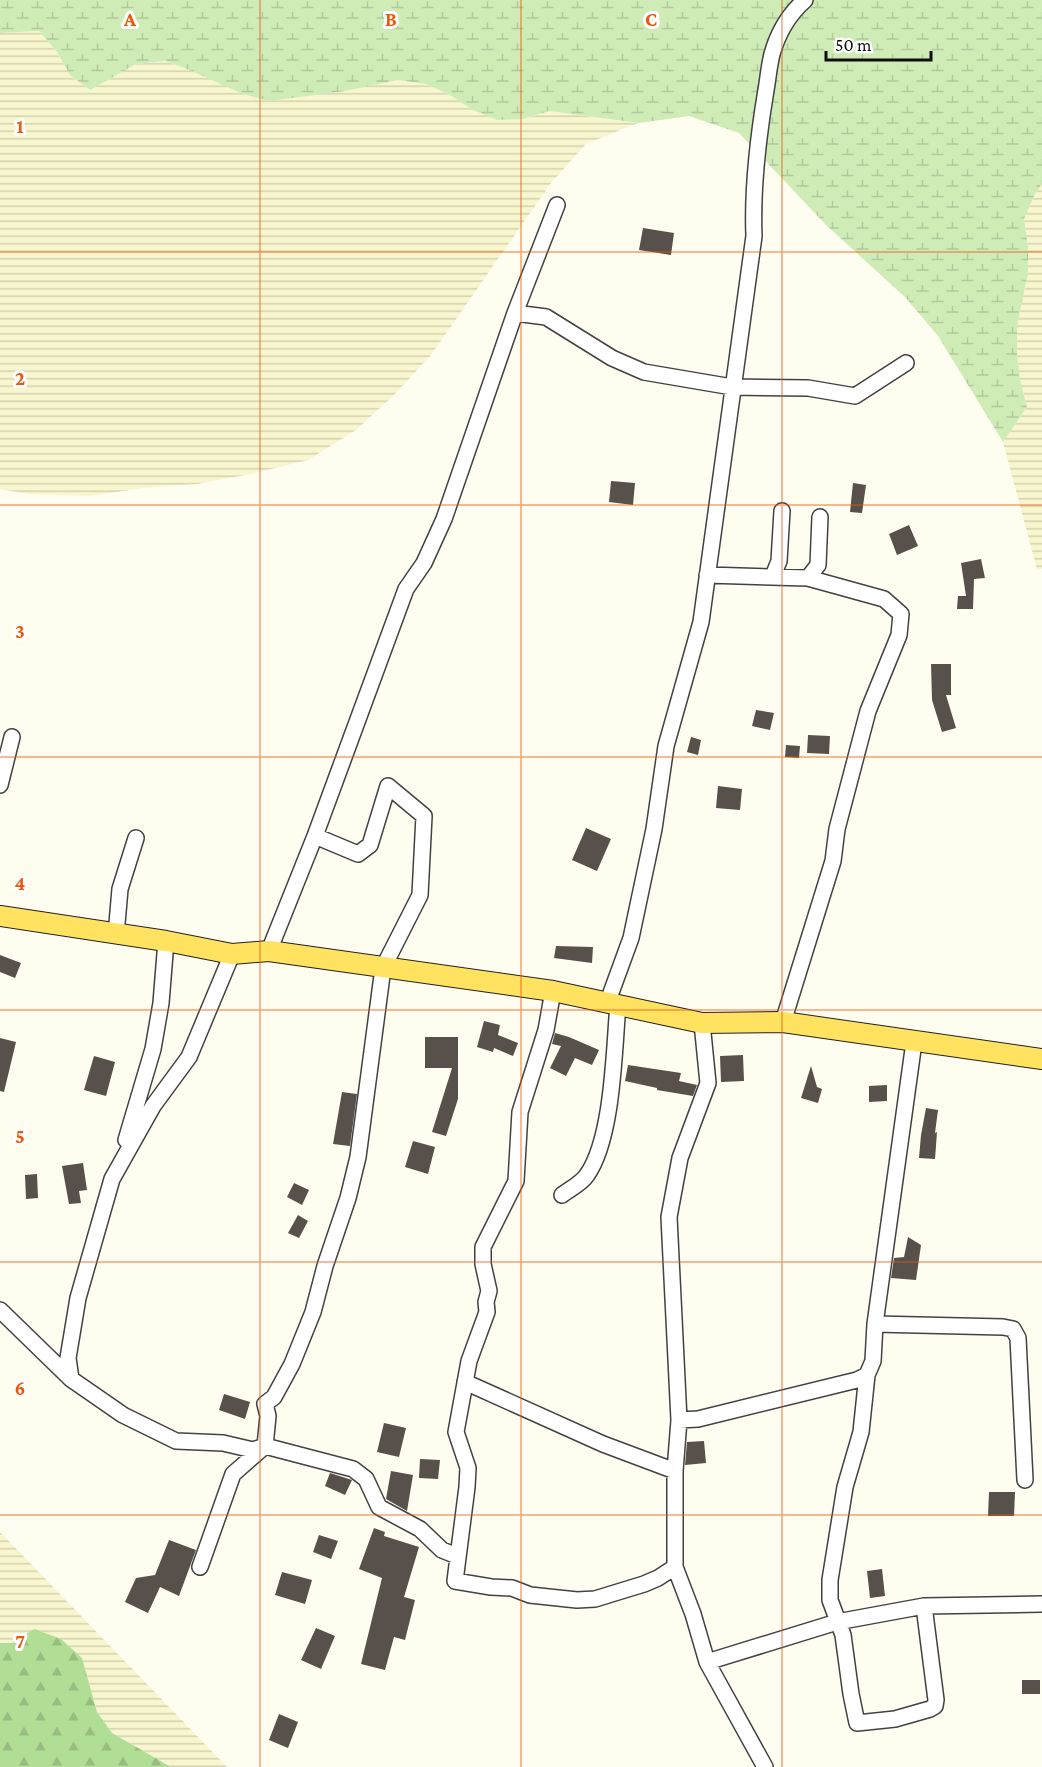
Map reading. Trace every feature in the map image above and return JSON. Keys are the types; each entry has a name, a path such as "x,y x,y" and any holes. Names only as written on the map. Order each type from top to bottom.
{"main road":[{"path":"0,916 166,941 232,954 269,951 553,991 702,1023 783,1022 1042,1059"}],"street":[{"path":"562,1195 587,1176 600,1148 608,1117 613,1003 631,938 654,829 666,747 701,622 754,237 753,212 761,118 772,54 792,11 805,0"},
{"path":"269,951 315,836 406,589 424,563 444,519 515,313 557,205"},
{"path":"515,313 546,317 612,358 644,372 732,387 808,388 855,396 906,363"},
{"path":"774,576 779,561 782,511"},
{"path":"808,578 818,565 820,517"},
{"path":"707,575 808,578 884,599 901,614 899,635 868,711 837,829 833,861 783,1022"},
{"path":"0,784 12,737"},
{"path":"200,1567 233,1474 265,1446 268,1416 265,1404 274,1397 292,1364 314,1311 358,1157 383,968 420,895 424,816 388,786 370,845 358,854 315,836"},
{"path":"116,935 120,889 136,838"},
{"path":"71,1379 68,1358 78,1298 153,1049 161,1003 166,941"},
{"path":"112,1179 153,1106 189,1057 232,954"},
{"path":"553,991 546,1030 520,1112 516,1181 483,1247 483,1264 489,1291 486,1302 487,1312 469,1361 456,1432 468,1468 455,1581 491,1587 512,1587 530,1595 577,1600 595,1599 644,1584 675,1567"},
{"path":"702,1023 708,1083 681,1158 669,1217 679,1420 675,1471 675,1567 693,1614 707,1662 765,1767"},
{"path":"914,1042 875,1324 873,1361 867,1374 861,1432 845,1486 830,1580 830,1600 843,1635 857,1723 895,1719 935,1706 924,1606"},
{"path":"0,1310 71,1379 123,1415 176,1441 223,1443 253,1450 265,1446 353,1469 366,1479 379,1507 420,1529 442,1550 457,1556"},
{"path":"875,1324 1013,1329 1018,1338 1025,1480"},
{"path":"679,1420 698,1419 793,1396 857,1380 867,1374"},
{"path":"465,1382 603,1444 675,1471"},
{"path":"707,1662 837,1622 924,1606 1042,1604"}],"green space":[{"path":"0,0 1042,0 1042,184 1024,219 1028,246 1028,272 1017,327 1020,379 1027,407 1003,442 938,336 905,297 826,225 739,133 689,116 639,123 549,111 523,119 497,120 471,109 450,95 426,84 398,80 345,91 269,101 243,94 165,61 136,64 90,90 70,75 57,52 39,31 0,33"},
{"path":"39,31 57,52 70,75 90,90 136,64 165,61 192,71 372,85 398,80 426,84 450,95 471,109 523,119 549,111 638,123 586,144 551,183 431,355 395,394 356,430 308,460 197,484 142,488 91,496 29,494 0,489 0,33"},
{"path":"1042,184 1042,569 1037,569 1003,442 1027,407 1017,354 1017,327 1028,272 1028,246 1024,219"},
{"path":"0,1532 227,1767 171,1767 112,1733 97,1712 82,1658 34,1629 12,1643 0,1643"},
{"path":"34,1629 61,1639 82,1658 97,1712 112,1733 171,1767 0,1767 0,1643 12,1643"}],"building":[{"path":"643,228 674,233 671,255 639,250"},
{"path":"611,481 635,483 633,505 609,502"},
{"path":"853,483 866,485 862,513 850,512"},
{"path":"909,525 918,546 897,555 889,534"},
{"path":"981,559 985,578 974,579 973,609 957,609 958,596 966,596 961,563"},
{"path":"931,664 951,664 951,695 946,695 956,728 942,732 932,700"},
{"path":"756,710 774,713 770,730 752,726"},
{"path":"808,735 830,736 829,754 807,753"},
{"path":"691,737 701,740 698,755 687,752"},
{"path":"786,745 800,746 799,758 785,757"},
{"path":"718,786 742,789 740,810 716,808"},
{"path":"586,828 611,839 597,871 572,860"},
{"path":"556,946 593,947 592,963 554,958"},
{"path":"0,955 21,963 15,978 0,972"},
{"path":"484,1021 500,1025 498,1035 518,1043 513,1056 494,1048 493,1052 477,1047"},
{"path":"555,1033 599,1050 592,1065 575,1058 566,1076 550,1068 561,1046 552,1044"},
{"path":"425,1037 458,1037 458,1099 446,1136 432,1132 452,1068 425,1068"},
{"path":"0,1038 16,1042 4,1092 0,1091"},
{"path":"743,1055 744,1081 721,1082 720,1056"},
{"path":"94,1056 115,1062 106,1096 84,1090"},
{"path":"628,1065 681,1073 679,1081 697,1085 693,1096 657,1090 657,1088 625,1081"},
{"path":"811,1066 817,1087 822,1089 818,1103 801,1098"},
{"path":"887,1085 887,1101 869,1102 869,1086"},
{"path":"342,1092 357,1094 350,1146 333,1144"},
{"path":"926,1108 938,1110 935,1159 919,1158"},
{"path":"413,1141 435,1147 428,1174 405,1167"},
{"path":"83,1163 87,1190 79,1191 81,1203 69,1204 62,1166"},
{"path":"37,1174 38,1198 26,1199 25,1175"},
{"path":"294,1183 309,1190 302,1205 287,1197"},
{"path":"298,1215 308,1221 299,1238 288,1233"},
{"path":"908,1237 921,1245 916,1280 891,1278 894,1258 904,1257"},
{"path":"224,1394 250,1402 245,1419 219,1410"},
{"path":"384,1423 406,1428 399,1457 377,1452"},
{"path":"704,1441 706,1463 685,1465 687,1442"},
{"path":"420,1459 440,1460 438,1479 419,1478"},
{"path":"391,1471 413,1475 407,1511 386,1499"},
{"path":"330,1473 352,1480 345,1495 325,1486"},
{"path":"989,1492 1015,1492 1014,1516 988,1516"},
{"path":"374,1528 385,1532 384,1536 419,1547 404,1597 415,1600 405,1640 394,1637 385,1670 361,1664 382,1578 359,1569"},
{"path":"319,1535 338,1541 331,1559 313,1552"},
{"path":"169,1540 196,1550 179,1596 160,1587 148,1613 125,1602 136,1578 155,1575"},
{"path":"882,1569 885,1596 870,1598 867,1571"},
{"path":"282,1572 312,1580 305,1604 275,1595"},
{"path":"316,1628 335,1636 321,1669 301,1660"},
{"path":"1022,1680 1040,1680 1040,1694 1022,1694"},
{"path":"279,1714 298,1722 288,1748 269,1740"}]}
